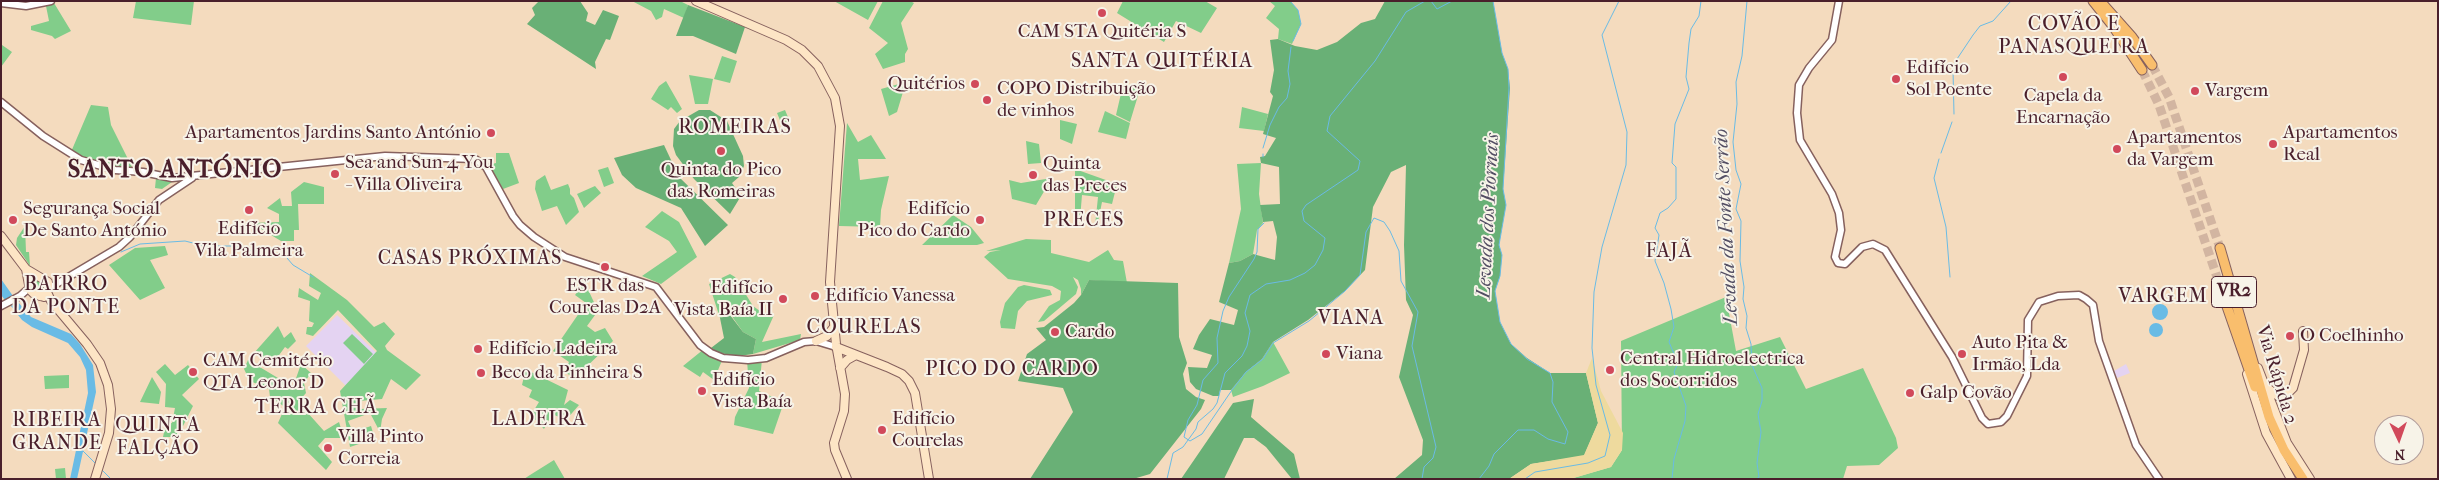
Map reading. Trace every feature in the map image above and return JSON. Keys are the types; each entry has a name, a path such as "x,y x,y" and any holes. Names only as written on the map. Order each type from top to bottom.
{"highway":[{"path":"2093,1 2113,26 2142,70"},
{"path":"2103,3 2152,65"},
{"name":"Via Rápida 2","path":"2220,248 2269,417 2284,450 2302,479"},
{"name":"Via Rápida 2","path":"2223,295 2276,443 2297,479"}],"main road":[{"path":"696,1 794,44 814,61 830,86 840,121 830,282 836,347 845,388 845,405 834,443 847,479"},
{"path":"1,236 26,269 38,290 51,301 87,344 100,363 108,385 111,409 109,434 95,479"},
{"path":"26,269 41,278"},
{"path":"38,290 41,278"},
{"path":"38,290 41,278"},
{"path":"816,341 826,336 834,326"},
{"path":"2265,385 2278,396 2286,395 2291,391 2304,350 2303,332"},
{"path":"2247,337 2287,443 2310,479"},
{"path":"836,347 902,374 913,387 929,479"},
{"path":"2242,352 2260,420 2275,453 2291,479"},
{"path":"840,368 856,354"}],"street":[{"path":"1,3 26,6 51,1"},
{"path":"1838,1 1832,40 1809,68 1799,85 1797,113 1800,140 1832,194 1839,213 1841,230 1835,257 1838,263 1845,264 1862,247 1873,244 1885,250 1952,357 1982,418 1988,424 2001,422 2007,416 2027,376 2028,320 2039,302 2058,296 2079,295 2086,299 2092,305 2099,341 2136,445 2159,479"},
{"path":"1,102 46,138 86,162 115,170 142,172 172,178 385,156 480,161 486,167 518,222 534,237 565,257 656,287 700,346 711,353 723,358 756,360 804,342 816,341 836,347"},
{"path":"1,306 20,296 63,279 119,247 130,237 161,198 198,176"},
{"path":"41,278 63,279"}],"shaded area":[{"path":"337,315 385,361 347,387 306,346"},
{"path":"2126,364 2130,373 2117,378 2114,371"}],"green space":[{"path":"136,1 194,1 191,25 133,18"},
{"path":"539,1 580,1 588,13 586,21 595,25 603,10 619,16 610,40 606,39 595,62 596,69 527,24 535,15 532,8"},
{"path":"632,1 680,1 688,5 684,18 664,9 662,17 656,20 651,11"},
{"path":"834,1 878,1 868,20"},
{"path":"883,1 910,1 914,3 901,23 908,49 905,54 905,62 883,69 875,54 888,43 869,28"},
{"path":"1123,1 1205,1 1217,8 1201,33 1176,21 1164,42 1117,13"},
{"path":"1269,1 1290,1 1298,10 1301,24 1292,44 1278,39 1279,29 1266,18 1275,6"},
{"path":"1385,1 1493,1 1502,53 1508,69 1510,88 1503,189 1506,205 1499,245 1502,255 1500,276 1495,291 1500,322 1511,344 1527,358 1550,373 1586,373 1598,423 1584,456 1531,464 1509,479 1394,479 1422,455 1423,440 1399,377 1413,315 1406,300 1404,245 1406,165 1391,172 1373,207 1365,270 1345,291 1308,320 1273,342 1262,359 1246,372 1231,390 1220,390 1219,396 1213,396 1196,389 1190,382 1188,367 1207,368 1212,355 1193,349 1199,335 1210,319 1234,325 1238,310 1219,302 1229,263 1240,261 1253,254 1275,260 1277,237 1273,221 1263,222 1260,205 1280,204 1279,167 1261,163 1260,157 1265,156 1276,138 1263,134 1273,96 1270,92 1274,70 1270,40 1278,39 1295,46 1317,50 1337,42 1361,23 1375,19"},
{"path":"54,3 71,31 55,39 52,36 31,30 31,26 49,21 46,6"},
{"path":"688,5 745,27 736,54 693,36 676,36"},
{"path":"1,46 12,52 1,67"},
{"path":"722,56 737,61 730,83 714,79"},
{"path":"689,75 713,79 708,104 695,104"},
{"path":"666,81 682,109 677,113 671,107 668,110 651,99 659,86"},
{"path":"906,82 897,112 889,116 881,89"},
{"path":"1123,85 1140,89 1130,122 1116,115"},
{"path":"91,105 108,107 111,125 133,169 117,168 80,158 71,152"},
{"path":"1242,107 1268,114 1264,131 1239,128"},
{"path":"699,110 710,110 727,121 743,156 744,166 739,177 732,183 741,196 730,214 694,179 676,155 673,146 674,129 680,121"},
{"path":"785,110 790,122 782,125 777,113"},
{"path":"1105,111 1130,123 1126,139 1098,132"},
{"path":"1060,120 1077,124 1072,144 1060,139"},
{"path":"847,123 858,142 871,135 886,159 858,159 860,180 889,176 881,210 880,227 839,226"},
{"path":"1026,141 1039,144 1041,163 1028,164"},
{"path":"664,145 679,177 728,225 705,246 681,208 636,188 622,175 614,158"},
{"path":"496,153 509,153 519,183 503,189 489,165 496,163"},
{"path":"1261,163 1259,194 1263,223 1257,230 1253,254 1240,261 1229,263 1241,209 1237,164"},
{"path":"608,167 614,183 604,187 598,170"},
{"path":"1075,169 1117,184 1112,204 1102,202 1097,227 1095,226 1098,197 1082,195 1080,219 1075,219"},
{"path":"545,175 551,190 568,184 570,194 574,198 579,212 566,225 557,206 542,211 535,189 536,181"},
{"path":"156,178 172,182 162,189 155,188"},
{"path":"1052,178 1036,205 1012,199 1009,180 1021,183"},
{"path":"304,182 324,187 324,204 298,204 299,230 294,230 294,241 281,241 251,223 279,222 279,214 267,208 280,198 282,206 292,206 291,192"},
{"path":"595,186 601,193 584,208 577,194"},
{"path":"662,211 679,222 697,257 661,284 642,276 677,252 669,241 645,227"},
{"path":"953,215 971,227 984,243 977,245 922,245"},
{"path":"25,226 26,252 29,252 30,266 16,245 17,238"},
{"path":"1026,239 1051,240 1051,253 1089,262 1108,250 1114,260 1123,261 1127,283 1089,280 1081,295 1078,280 1073,277 1078,287 1076,294 1044,321 1038,322 1049,306 1060,300 1061,291 1052,286 1008,279 984,257 990,252 1001,250 986,251"},
{"path":"165,246 168,255 150,260 165,288 140,300 109,265 135,248"},
{"path":"310,273 347,300 374,327 384,322 395,334 385,346 387,350 421,375 406,390 391,379 382,399 359,401 360,409 387,408 382,419 380,432 370,413 348,421 353,432 371,426 374,436 374,439 350,447 340,391 377,351 338,310 313,336 306,334 307,327 312,327 314,323 309,321 310,301 298,297 299,288 318,300 321,293 309,286"},
{"path":"730,274 735,277 753,306 764,314 774,315 762,342 801,334 800,340 753,354 756,339 743,332 731,315 720,318 709,284"},
{"path":"37,280 41,280 45,286 41,292 37,292 33,288 33,284"},
{"path":"1089,280 1178,283 1179,337 1187,363 1183,374 1186,389 1196,397 1205,400 1201,409 1150,474 1133,479 1030,479 1073,412 1063,388 1018,381 1027,354 1046,340 1036,328 1044,327 1074,303"},
{"path":"583,285 586,285 598,311 587,326 595,332 605,328 613,341 575,378 564,372 569,362 553,351 586,303 575,295"},
{"path":"1024,285 1050,290 1052,295 1027,301 1018,311 1015,329 1001,328 1000,322 1005,303 1018,287"},
{"path":"1726,297 1736,351 1780,337 1806,389 1863,368 1896,438 1898,448 1879,465 1847,466 1843,479 1570,479 1611,467 1622,450 1621,341"},
{"path":"730,315 743,332 756,339 753,354 739,356 719,353 711,348 724,338 720,318"},
{"path":"278,326 284,338 291,332 296,341 288,349 285,347 274,362 254,353"},
{"path":"352,334 373,354 364,364 343,343"},
{"path":"1273,342 1290,373 1263,386 1233,397 1231,390 1246,372 1262,359"},
{"path":"704,349 723,358 714,380 703,372 700,377 683,366"},
{"path":"762,359 759,391 784,402 773,434 734,425 735,417 749,388 747,360"},
{"path":"248,360 293,387 301,364 311,373 304,383 306,393 298,402 324,431 339,422 344,438 325,438 318,446 332,462 326,470 278,423 285,407 270,397 269,389 250,381 244,369"},
{"path":"165,364 175,375 188,365 199,379 182,395 193,406 183,426 180,425 176,437 163,437 166,423 172,423 175,408 165,407 166,384 156,372"},
{"path":"529,371 568,390 564,405 570,400 579,405 566,420 552,414 544,429 531,415 539,402 529,397 532,390 522,385 525,372"},
{"path":"69,375 69,388 45,389 44,376"},
{"path":"152,377 161,392 159,404 140,402"},
{"path":"1254,399 1251,417 1294,454 1300,479 1292,479 1266,447 1254,438 1244,438 1224,479 1181,479 1233,403"},
{"path":"554,460 565,479 524,479 530,475"},
{"path":"65,468 66,479 56,479 55,469"}],"sand":[{"path":"1592,358 1601,391 1623,433 1622,450 1611,467 1570,479 1509,479 1531,464 1584,455 1598,423 1586,373"}],"water":[{"path":"1,279 13,296 5,300 1,295"},
{"path":"18,302 31,317 71,334 80,344 93,365 96,392 77,479 70,479 88,393 86,370 80,357 68,343 32,327 22,320 11,306"},
{"path":"2157,304 2163,304 2168,309 2166,318 2157,320 2152,315 2152,309"},
{"path":"2153,323 2159,323 2163,330 2159,337 2153,337 2149,333 2149,327"}],"waterway":[{"path":"1290,1 1298,10 1301,24 1293,41"},
{"path":"1167,479 1173,453 1183,447 1196,429 1198,422 1213,409 1217,403 1225,373 1242,356 1247,346 1250,331 1245,313 1250,295 1266,284 1290,280 1305,273 1315,265 1323,250 1325,238 1304,221 1302,211 1306,205 1358,170 1360,161 1327,131 1330,116 1375,61 1406,12 1425,1"},
{"name":"Levada dos Piornais","path":"1431,1 1437,9 1452,1"},
{"name":"Levada dos Piornais","path":"1479,479 1489,466 1494,454 1518,430 1534,430 1548,439 1565,444 1568,432 1552,402 1553,382 1550,373 1527,359 1511,344 1500,322 1495,291 1500,276 1502,255 1499,245 1506,205 1503,189 1509,88 1508,69 1502,53 1493,1"},
{"path":"1525,479 1535,472 1588,463 1605,456 1610,435 1596,385 1592,348 1594,292 1602,247 1626,165 1627,132 1602,35 1619,1"},
{"path":"1672,479 1674,459 1685,421 1686,406 1674,372 1678,363 1669,342 1674,327 1664,283 1655,261 1659,235 1655,228 1660,213 1668,208 1676,199 1676,167 1672,163 1675,124 1689,89 1686,77 1689,43 1691,29 1699,16 1701,1"},
{"name":"Levada da Fonte Serrão","path":"1747,1 1742,56 1736,82 1737,104 1733,142 1736,170 1741,184 1736,209 1741,221 1740,261 1744,287 1743,299 1747,316 1746,328 1751,344 1752,365 1762,388 1762,401 1758,414 1761,432 1757,463 1759,477 1756,479"},
{"path":"1954,114 1953,70 1955,62 1980,26 1993,21 2011,1"},
{"path":"1263,148 1270,125 1279,107 1287,98 1290,84 1288,71 1291,47"},
{"path":"1941,153 1952,122"},
{"path":"1939,159 1934,178 1946,227 1950,277"},
{"path":"1264,223 1258,229 1257,252 1254,259 1229,297 1223,311 1217,338 1218,363 1203,380 1197,405 1188,420 1184,437 1190,441 1202,434 1246,372 1263,359 1273,343 1309,321 1345,291 1360,275 1366,232 1374,218 1384,222 1390,231 1399,251 1401,281 1418,312 1412,346 1436,447 1433,458 1424,467 1422,479"},
{"path":"121,252 140,244 185,241 205,246 235,246 261,254 280,256"},
{"path":"287,258 293,265 313,277"},
{"path":"82,450 95,463"},
{"path":"102,470 111,479"}],"tunnel":[{"path":"2152,65 2169,97 2220,248"},
{"path":"2142,70 2159,105 2223,295"}],"place":[{"name":"CAM STA Quitéria S","path":"1102,13"},
{"name":"Capela da Encarnação","path":"2063,77"},
{"name":"Edifício Sol Poente","path":"1896,79"},
{"name":"Quitérios","path":"975,84"},
{"name":"Vargem","path":"2195,91"},
{"name":"COPO Distribuição de vinhos","path":"987,100"},
{"name":"Apartamentos Jardins Santo António","path":"491,133"},
{"name":"Apartamentos Real","path":"2273,144"},
{"name":"Apartamentos da Vargem","path":"2117,149"},
{"name":"Quinta do Pico das Romeiras","path":"721,151"},
{"name":"Sea and Sun 4 You - Villa Oliveira","path":"335,174"},
{"name":"Quinta das Preces","path":"1033,175"},
{"name":"Edifício Vila Palmeira","path":"249,210"},
{"name":"Segurança Social De Santo António","path":"13,220"},
{"name":"Edifício Pico do Cardo","path":"980,220"},
{"name":"ESTR das Courelas D2A","path":"605,267"},
{"name":"Edifício Vanessa","path":"815,296"},
{"name":"Edifício Vista Baía II","path":"783,299"},
{"name":"Cardo","path":"1055,332"},
{"name":"O Coelhinho","path":"2290,336"},
{"name":"Edifício Ladeira","path":"478,349"},
{"name":"Viana","path":"1326,354"},
{"name":"Auto Pita & Irmão, Lda","path":"1962,354"},
{"name":"Central Hidroelectrica dos Socorridos","path":"1610,370"},
{"name":"CAM Cemitério QTA Leonor D","path":"193,372"},
{"name":"Beco da Pinheira S","path":"481,373"},
{"name":"Edifício Vista Baía","path":"702,391"},
{"name":"Galp Covão","path":"1910,393"},
{"name":"Edifício Courelas","path":"882,430"},
{"name":"Villa Pinto Correia","path":"328,448"}],"district":[{"name":"COVÃO E PANASQUEIRA","path":"2074,36"},
{"name":"SANTA QUITÉRIA","path":"1162,62"},
{"name":"ROMEIRAS","path":"735,128"},
{"name":"SANTO ANTÓNIO","path":"175,171"},
{"name":"PRECES","path":"1084,221"},
{"name":"FAJÃ","path":"1669,252"},
{"name":"CASAS PRÓXIMAS","path":"470,259"},
{"name":"BAIRRO DA PONTE","path":"66,296"},
{"name":"VARGEM","path":"2163,297"},
{"name":"VIANA","path":"1351,319"},
{"name":"COURELAS","path":"864,328"},
{"name":"PICO DO CARDO","path":"1012,370"},
{"name":"TERRA CHÃ","path":"316,408"},
{"name":"LADEIRA","path":"539,420"},
{"name":"RIBEIRA GRANDE","path":"57,432"},
{"name":"QUINTA FALÇÃO","path":"158,438"}]}
